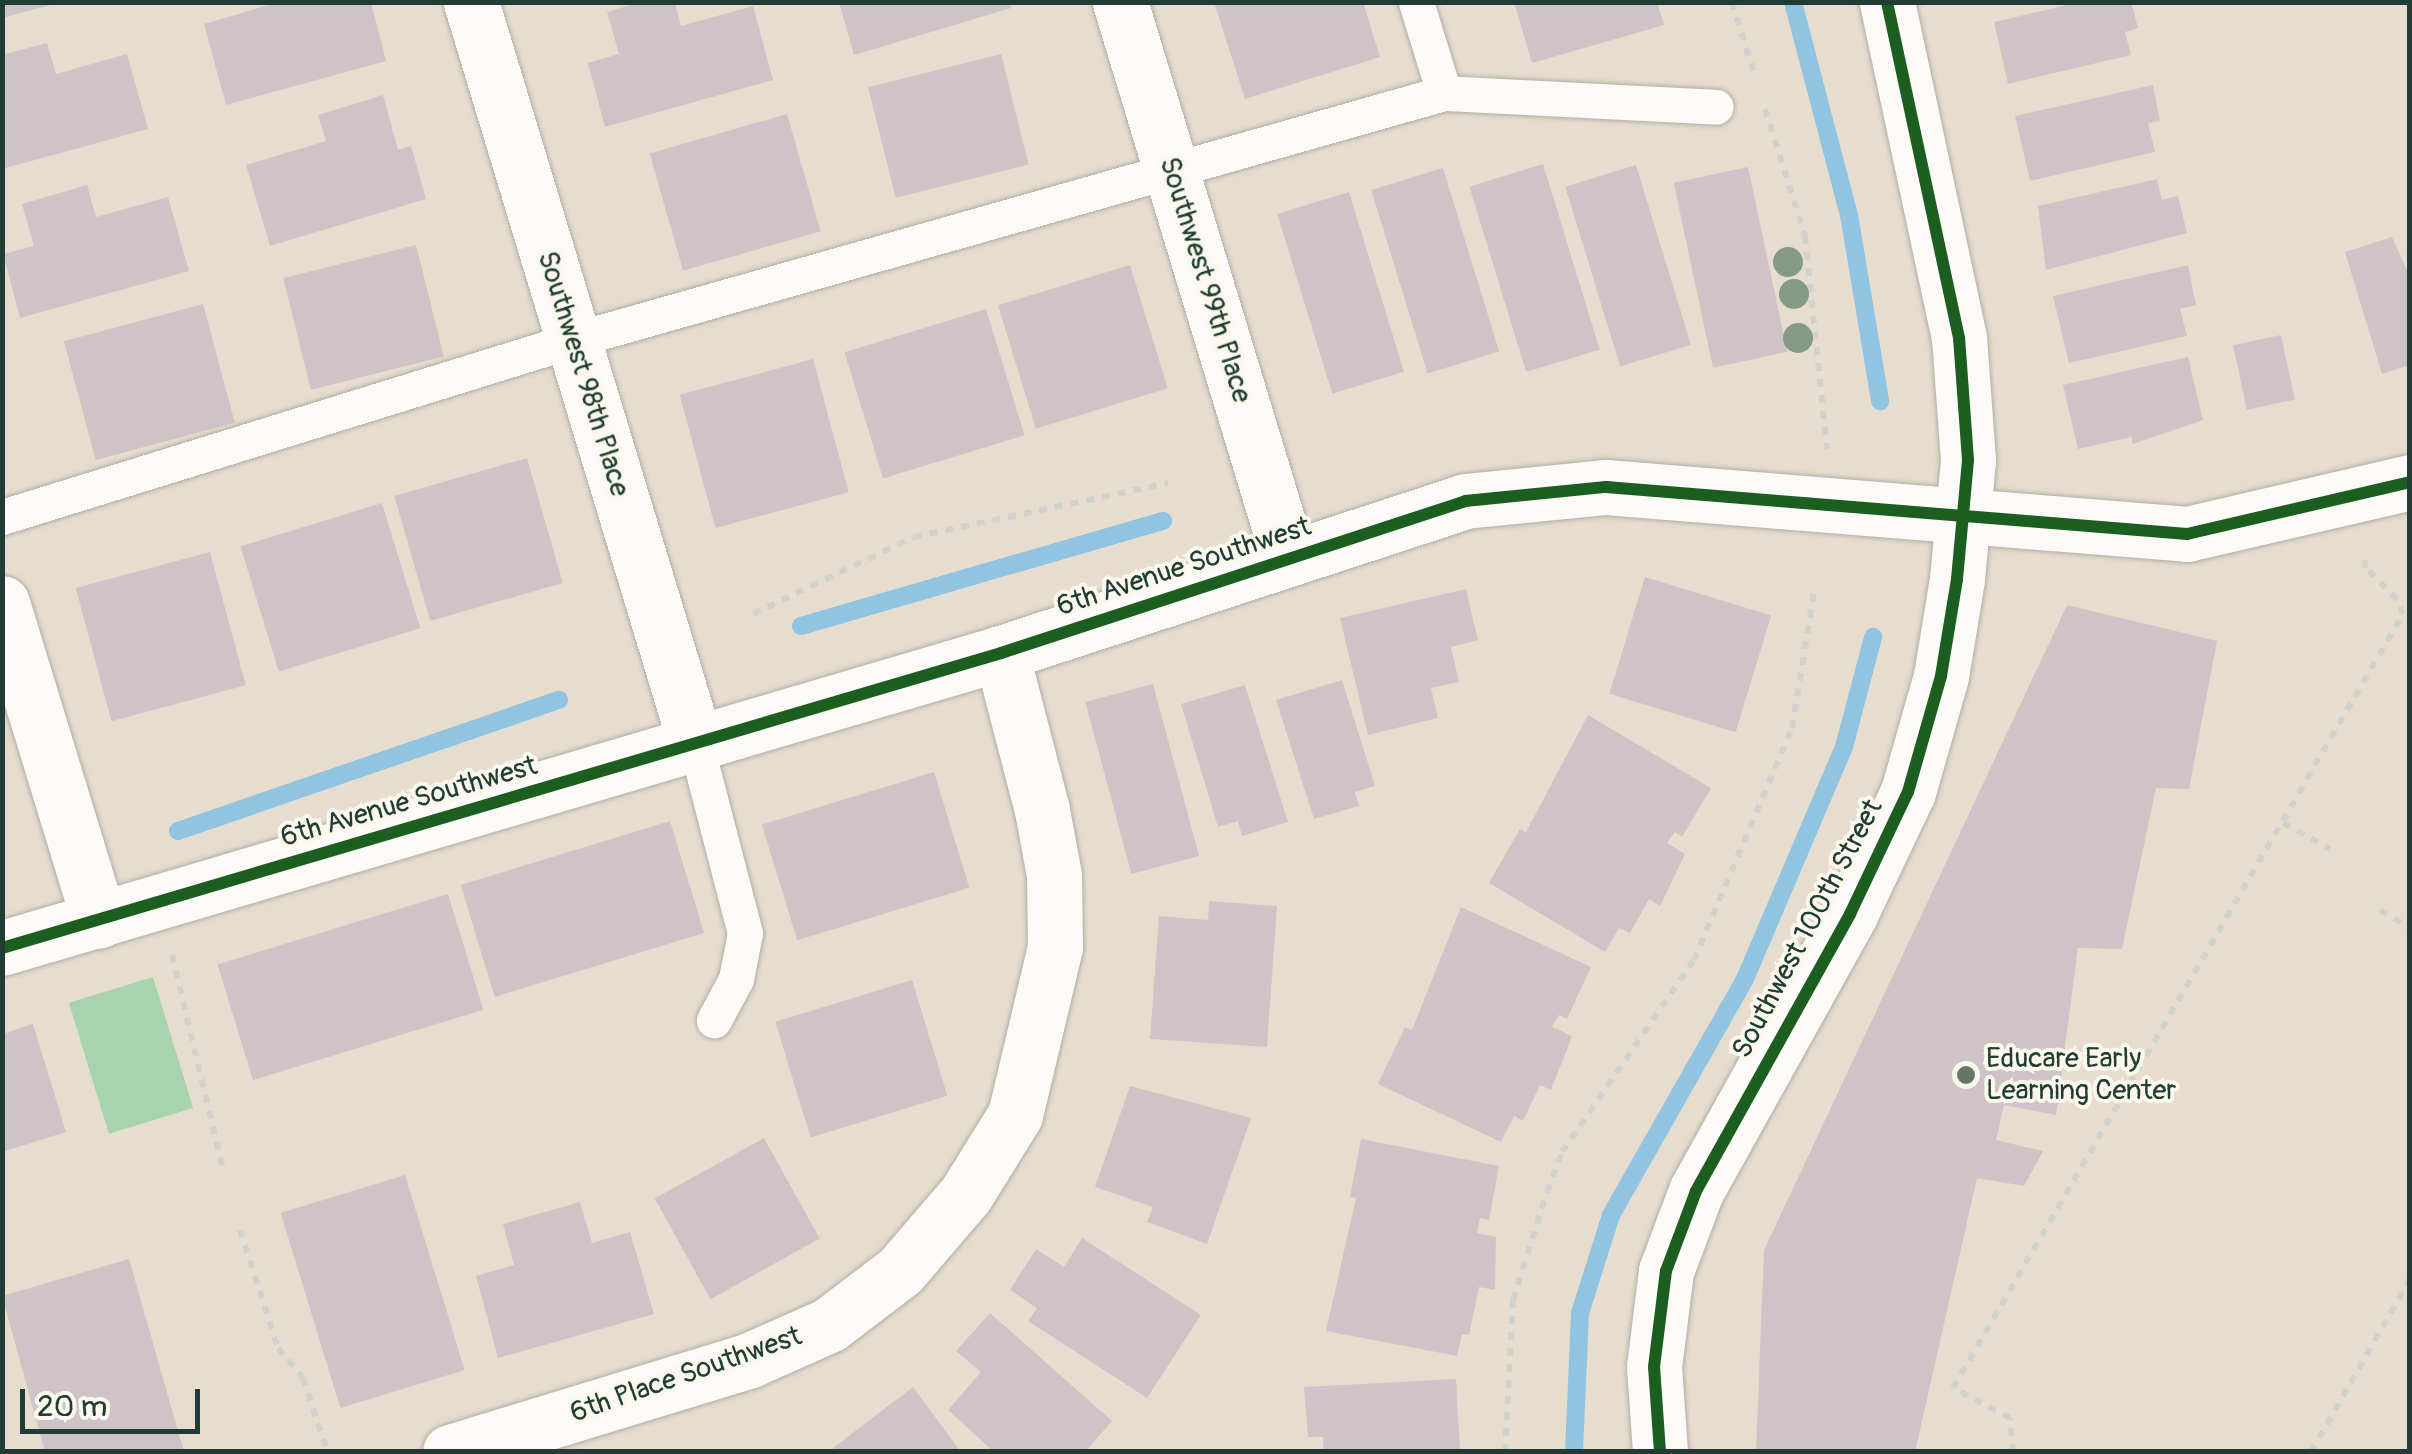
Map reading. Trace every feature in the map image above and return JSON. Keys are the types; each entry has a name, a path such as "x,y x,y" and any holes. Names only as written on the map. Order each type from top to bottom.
{"street":[{"name":"Southwest 98th Place","path":"471,2 696,745"},
{"name":"Southwest 99th Place","path":"1120,2 1289,559"},
{"name":"Southwest 100th Street","path":"1660,1452 1654,1367 1666,1271 1696,1191 1850,914 1908,792 1940,676 1966,517 1959,338 1887,2"},
{"name":"6th Avenue Southwest","path":"2,948 1001,653 1465,502 1606,488 2187,534 2410,482"},
{"path":"2,603 99,920"},
{"name":"6th Place Southwest","path":"450,1452 750,1360 829,1325 900,1271 966,1194 1015,1114 1055,947 1054,875 1042,810 1001,653"}],"lane":[{"path":"1416,2 1444,93"},
{"path":"2,517 573,340 1171,166 1250,151 1444,93 1716,108"},
{"path":"696,745 745,933 736,979 714,1020"}],"path":[{"path":"1732,2 1756,78"},
{"path":"1762,95 1805,236 1828,465"},
{"path":"753,614 914,537 1168,483"},
{"path":"2014,1452 2010,1418 1953,1388 2402,614 2397,599 2366,568 2350,499"},
{"path":"1505,1452 1513,1300 1546,1192 1562,1152 1694,960 1792,728 1815,586"},
{"path":"2283,823 2330,849"},
{"path":"2380,910 2410,928"},
{"path":"170,944 224,1173"},
{"path":"240,1230 278,1348 303,1378 326,1448"},
{"path":"2311,1452 2410,1278"}],"green space":[{"path":"153,977 193,1108 109,1134 69,1003"}],"building":[{"path":"2,2 54,2 54,4 2,18"},
{"path":"279,2 371,2 386,61 226,105 204,24"},
{"path":"641,2 675,2 681,26 753,6 773,80 605,127 588,63 619,54 607,12"},
{"path":"839,2 1010,2 1011,8 854,55"},
{"path":"1214,2 1363,2 1380,57 1245,99"},
{"path":"1514,2 1657,2 1664,25 1532,63"},
{"path":"2080,2 2131,2 2138,28 2125,32 2131,55 2008,84 1994,22"},
{"path":"47,43 56,74 127,54 148,129 2,169 2,55"},
{"path":"1001,54 1029,165 896,198 868,87"},
{"path":"2153,85 2160,121 2148,123 2155,152 2030,181 2015,116"},
{"path":"383,95 398,150 411,146 426,199 270,246 246,165 326,141 318,115"},
{"path":"787,114 821,231 683,271 650,153"},
{"path":"1543,164 1600,350 1526,372 1469,187"},
{"path":"1636,165 1691,345 1620,366 1565,187"},
{"path":"1748,167 1787,352 1713,368 1674,183"},
{"path":"1443,168 1499,352 1427,374 1371,190"},
{"path":"2157,179 2162,200 2178,196 2187,233 2046,270 2038,206"},
{"path":"87,185 96,217 168,197 189,271 20,318 3,254 34,246 22,204"},
{"path":"1349,192 1404,372 1332,394 1277,214"},
{"path":"2392,237 2410,277 2410,365 2382,374 2345,252"},
{"path":"416,245 444,357 311,390 283,278"},
{"path":"1130,265 1168,388 1036,429 998,305"},
{"path":"2188,265 2196,305 2180,309 2187,336 2069,363 2053,296"},
{"path":"203,304 235,423 96,460 64,341"},
{"path":"986,309 1025,435 883,479 844,352"},
{"path":"2281,335 2295,400 2247,410 2233,345"},
{"path":"2188,357 2203,420 2133,444 2131,437 2078,449 2063,385"},
{"path":"813,359 849,492 715,528 680,395"},
{"path":"527,458 563,583 430,621 394,496"},
{"path":"382,503 420,628 279,672 240,546"},
{"path":"210,552 246,685 111,721 76,588"},
{"path":"1645,577 1771,616 1736,732 1609,694"},
{"path":"1466,589 1478,640 1451,647 1459,682 1431,688 1438,718 1368,735 1340,618"},
{"name":"Educare Early Learning Center","path":"2067,605 2217,641 2189,789 2156,788 2122,949 2078,948 2056,1115 2004,1105 1996,1140 2043,1151 2024,1186 1977,1178 1915,1452 1756,1452 1764,1250"},
{"path":"1342,680 1375,786 1355,792 1359,806 1314,819 1276,700"},
{"path":"1153,684 1199,856 1131,874 1085,702"},
{"path":"1245,685 1288,822 1242,836 1238,821 1218,827 1181,704"},
{"path":"1588,715 1711,788 1682,837 1675,832 1667,843 1685,854 1660,906 1649,899 1630,933 1619,928 1605,952 1489,883 1520,829 1526,832"},
{"path":"934,772 969,888 797,940 762,825"},
{"path":"670,821 704,933 495,997 461,885"},
{"path":"448,894 483,1010 253,1080 218,964"},
{"path":"1209,901 1277,906 1267,1047 1150,1039 1159,916 1208,920"},
{"path":"1461,907 1591,967 1567,1019 1559,1015 1552,1027 1572,1036 1551,1090 1540,1085 1523,1121 1514,1116 1501,1142 1378,1084 1405,1027 1412,1030"},
{"path":"912,980 947,1096 811,1138 775,1022"},
{"path":"33,1024 66,1132 2,1152 2,1034"},
{"path":"1130,1086 1251,1118 1207,1244 1147,1222 1153,1207 1095,1187"},
{"path":"764,1138 820,1239 710,1299 655,1199"},
{"path":"1361,1139 1499,1166 1489,1220 1480,1218 1477,1233 1496,1237 1495,1290 1479,1287 1469,1335 1462,1334 1457,1356 1326,1331 1356,1198 1350,1197"},
{"path":"405,1175 465,1370 340,1408 281,1213"},
{"path":"580,1202 592,1243 630,1232 654,1314 498,1358 476,1276 514,1265 503,1224"},
{"path":"1082,1238 1201,1315 1147,1398 1028,1321 1037,1308 1010,1290 1036,1249 1064,1267"},
{"path":"129,1259 184,1452 45,1452 2,1296"},
{"path":"990,1313 1112,1421 1085,1452 994,1452 948,1410 981,1372 956,1351"},
{"path":"1456,1379 1460,1452 1324,1452 1323,1437 1308,1437 1304,1387"},
{"path":"913,1387 961,1452 835,1452 833,1448"}],"waterway":[{"path":"1793,2 1849,215 1880,401"},
{"path":"801,626 1163,521"},
{"path":"1574,1452 1580,1313 1611,1215 1745,979 1844,747 1873,637"},
{"path":"178,831 559,700"}],"cycle path":[{"path":"1660,1452 1654,1367 1666,1271 1696,1191 1850,914 1908,792 1941,676 1957,579 1968,460 1959,338 1887,2"},
{"path":"2,948 1001,653 1465,501 1606,487 2187,534 2410,482"}],"place":[{"name":"Educare Early Learning Center","path":"1966,1075"}]}
